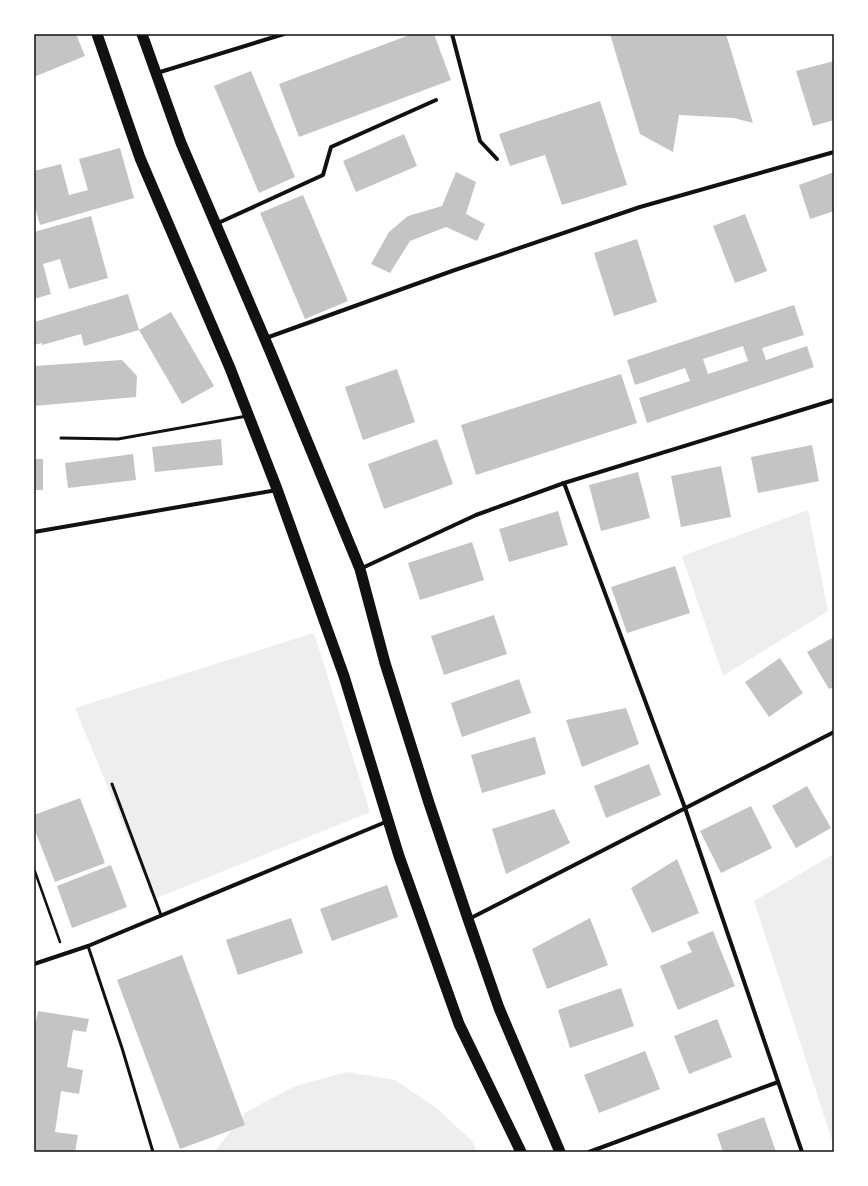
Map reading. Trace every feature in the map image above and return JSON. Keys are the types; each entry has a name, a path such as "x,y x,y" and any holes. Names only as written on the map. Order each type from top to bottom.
{"highway":[{"path":"97,34 140,158 230,368 277,490 344,676 399,856 459,1024 521,1152"},
{"path":"142,34 180,143 216,224 360,569 394,693 468,919 499,1008 560,1152"}],"street":[{"path":"156,74 284,34"},
{"path":"452,34 480,141 497,159"},
{"path":"216,224 323,175 331,147 436,100"},
{"path":"264,338 452,271 640,207 834,152"},
{"path":"360,569 476,515 564,482 834,400"},
{"path":"564,482 685,808 802,1152"},
{"path":"34,532 277,490"},
{"path":"468,919 834,732"},
{"path":"34,964 88,946 388,821"},
{"path":"589,1152 778,1082"}],"lane":[{"path":"61,438 118,439 249,416"},
{"path":"112,784 161,915"},
{"path":"88,946 122,1048 153,1152"}],"path":[{"path":"34,869 65,954"}],"shaded area":[{"path":"808,510 828,611 723,676 682,556"},
{"path":"314,633 370,812 154,899 75,708"},
{"path":"834,854 834,1146 754,901"},
{"path":"346,1072 395,1080 435,1107 472,1141 477,1152 214,1152 246,1112 293,1087"}],"building":[{"path":"34,34 76,34 85,56 34,77"},
{"path":"412,34 434,34 451,80 299,137 279,84"},
{"path":"610,34 726,34 753,123 734,118 679,115 673,152 640,134"},
{"path":"834,61 834,120 813,126 796,71"},
{"path":"251,71 295,177 259,193 214,86"},
{"path":"600,101 627,185 562,205 545,155 510,166 499,134"},
{"path":"404,134 417,166 356,192 343,161"},
{"path":"120,148 134,198 40,225 34,204 34,171 61,164 69,195 88,190 79,159"},
{"path":"456,172 476,182 466,214 485,224 477,241 446,227 410,241 390,273 371,264 389,232 408,216 442,206"},
{"path":"834,172 834,211 810,219 799,185"},
{"path":"303,195 348,301 305,319 260,213"},
{"path":"745,214 767,271 735,283 713,226"},
{"path":"91,216 108,278 69,289 60,259 43,264 51,294 34,299 34,232"},
{"path":"637,239 657,302 614,316 594,253"},
{"path":"128,294 139,330 84,346 81,334 42,345 42,343 34,345 34,322"},
{"path":"794,305 804,335 762,348 766,360 807,346 814,367 647,423 639,398 690,381 685,368 635,385 627,360","holes":["743,346 748,361 708,374 703,359"]},
{"path":"171,312 214,386 182,404 139,330"},
{"path":"122,360 137,376 136,397 34,406 34,366"},
{"path":"397,369 415,422 363,440 345,387"},
{"path":"621,374 637,423 476,475 461,425"},
{"path":"221,439 223,465 155,472 152,447"},
{"path":"437,439 453,484 384,509 368,464"},
{"path":"812,445 819,481 758,493 751,457"},
{"path":"133,454 136,480 68,488 65,463"},
{"path":"34,459 43,459 43,490 34,490"},
{"path":"721,466 731,517 681,527 671,476"},
{"path":"638,472 650,518 601,531 589,485"},
{"path":"558,511 568,545 509,562 499,529"},
{"path":"472,542 484,580 420,600 408,563"},
{"path":"675,566 690,613 627,633 611,587"},
{"path":"494,615 507,654 444,675 431,636"},
{"path":"834,637 834,687 829,689 807,652"},
{"path":"780,658 803,693 769,717 745,682"},
{"path":"519,679 531,713 462,737 451,703"},
{"path":"626,708 639,744 582,767 566,720"},
{"path":"535,737 546,774 482,793 471,755"},
{"path":"649,764 661,795 606,818 594,786"},
{"path":"807,786 831,828 796,848 772,806"},
{"path":"80,798 105,863 55,882 34,828 34,815"},
{"path":"751,806 772,848 721,873 700,831"},
{"path":"554,809 570,843 506,874 492,829"},
{"path":"677,859 699,913 652,933 631,888"},
{"path":"111,865 127,907 72,928 57,886"},
{"path":"387,885 398,917 332,941 320,909"},
{"path":"291,918 303,953 238,975 226,940"},
{"path":"590,918 608,965 547,989 532,949"},
{"path":"713,931 735,986 678,1010 660,966 692,952 687,942"},
{"path":"182,955 245,1125 180,1149 117,980"},
{"path":"621,988 634,1026 570,1048 558,1010"},
{"path":"38,1011 89,1019 86,1032 73,1030 67,1067 83,1070 79,1094 61,1091 55,1132 78,1135 75,1152 34,1152 34,1032"},
{"path":"717,1019 732,1057 689,1074 674,1036"},
{"path":"645,1051 660,1089 599,1113 584,1075"},
{"path":"764,1117 776,1152 723,1152 717,1134"}]}
